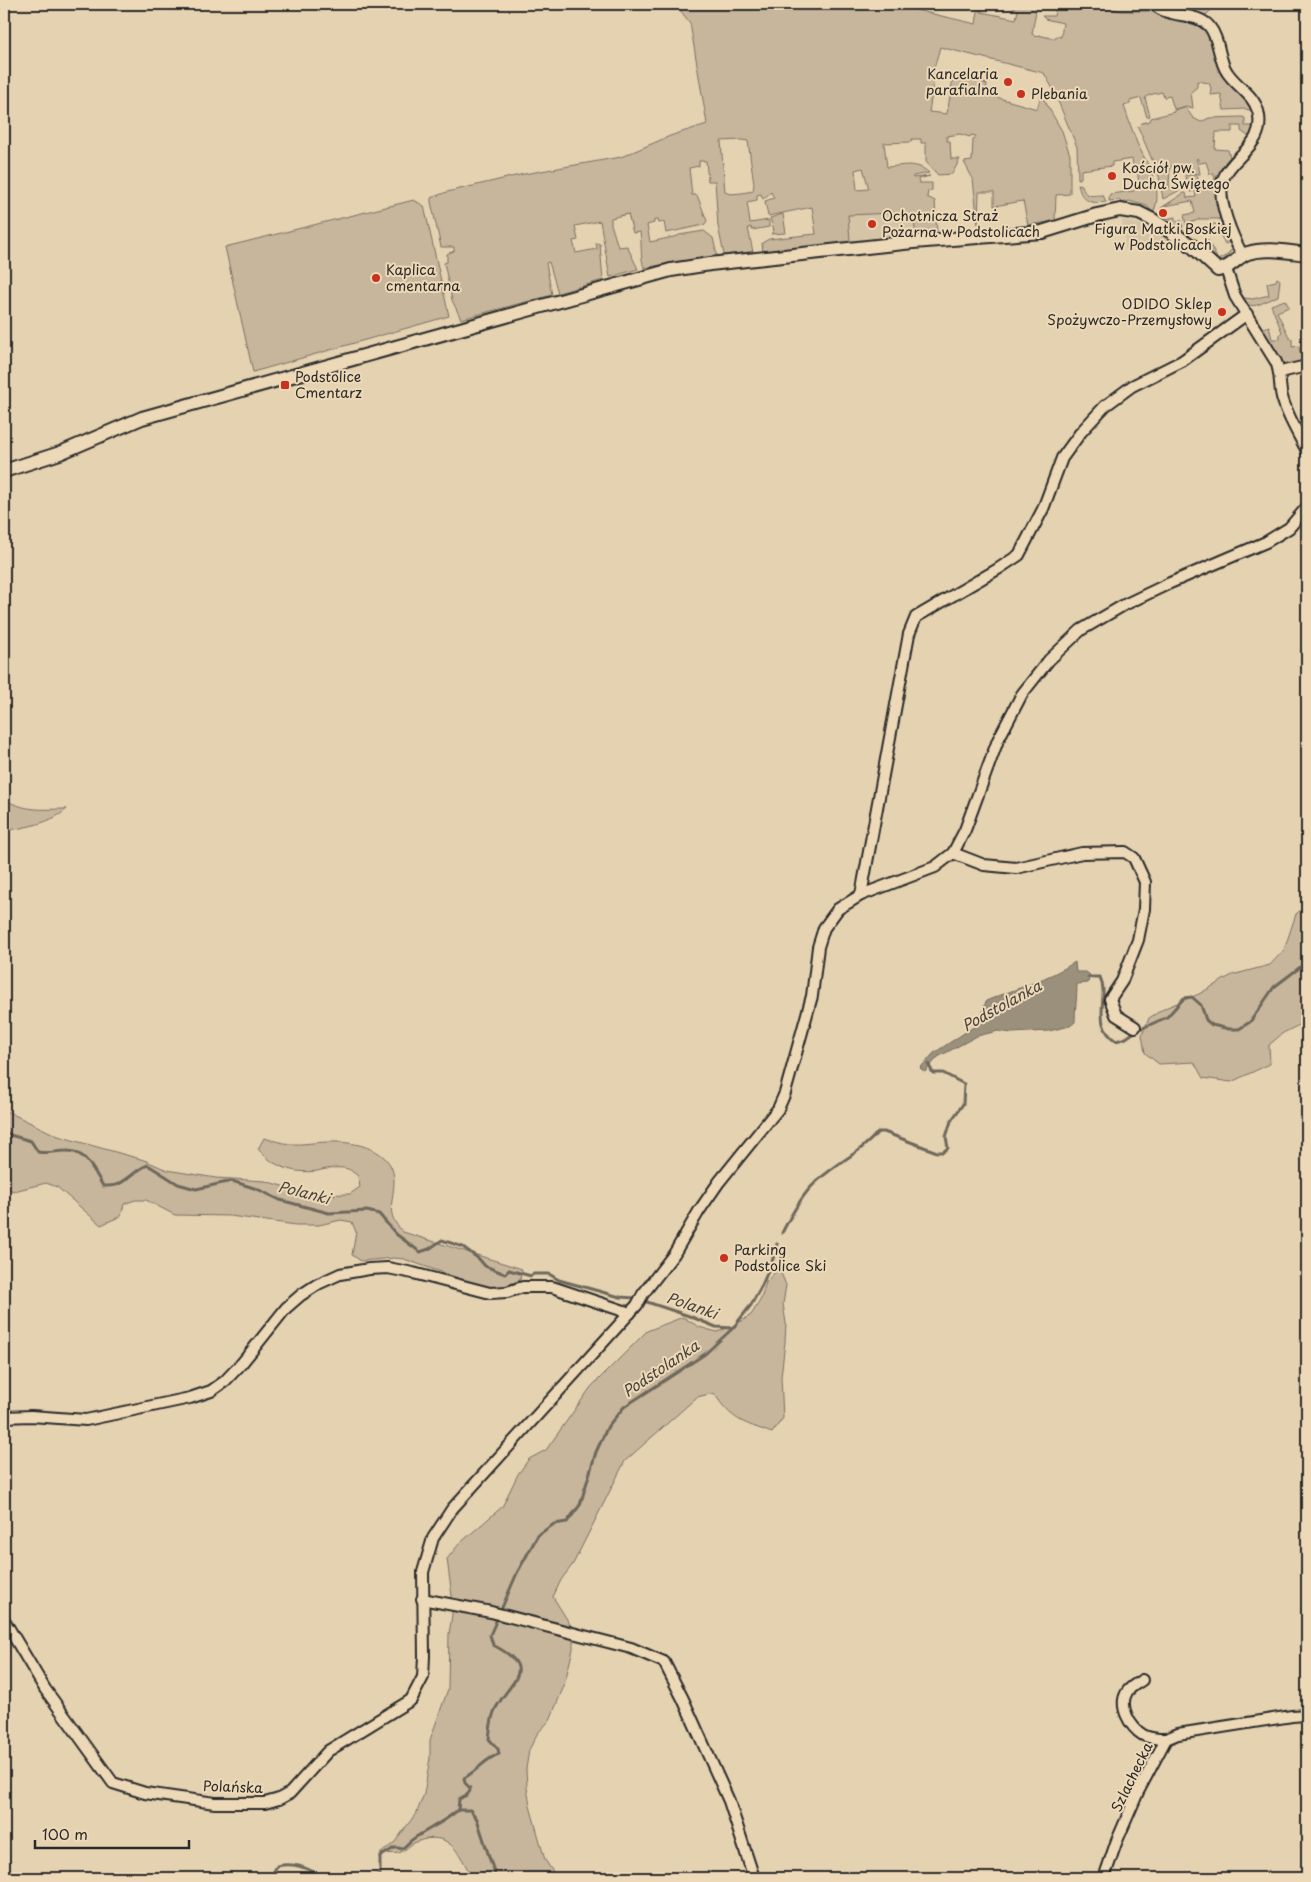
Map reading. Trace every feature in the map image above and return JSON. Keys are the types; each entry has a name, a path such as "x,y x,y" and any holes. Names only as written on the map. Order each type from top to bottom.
{"street":[{"path":"1154,4 1163,10 1194,18 1208,24 1217,42 1227,72 1250,96 1258,110 1258,133 1254,141 1226,174 1222,185 1227,223 1243,256"},
{"path":"4,471 60,454 142,418 671,270 913,242 1042,232 1120,210 1140,214 1153,220 1192,246 1216,269 1226,269 1243,256 1262,250 1307,254"},
{"path":"1226,269 1235,296 1276,362 1280,372 1281,395 1307,451"},
{"path":"861,895 909,634 916,617 1019,555 1043,509 1062,458 1081,432 1105,406 1132,386 1182,360 1246,314"},
{"path":"1280,372 1307,366"},
{"path":"1135,1027 1116,1015 1110,999 1122,980 1138,940 1144,909 1145,882 1134,858 1125,852 1082,853 1016,868 984,865 953,853 965,830 998,740 1022,694 1049,660 1081,630 1124,605 1170,583 1266,542 1289,528 1307,507"},
{"name":"Polańska","path":"4,1620 45,1689 113,1783 145,1793 215,1803 265,1803 278,1799 290,1792 328,1751 411,1700 423,1678 423,1572 433,1538 440,1524 630,1314 674,1254 699,1211 719,1182 778,1109 785,1093 812,996 818,947 824,928 838,909 861,895 935,867 953,853"},
{"path":"4,1418 31,1416 86,1420 190,1398 211,1391 242,1363 286,1308 301,1295 318,1284 340,1274 369,1269 388,1268 490,1293 507,1292 523,1287 552,1287 630,1314"},
{"path":"422,1599 491,1612 631,1648 664,1662 683,1699 729,1802 754,1878"},
{"path":"1142,1680 1128,1690 1125,1697 1123,1703 1128,1718 1144,1736 1166,1739"},
{"name":"Szlachecka","path":"1104,1878 1116,1843 1166,1739 1178,1734 1307,1715"}],"shaded area":[{"path":"711,4 890,4 976,24 979,4 982,4 981,12 1016,19 1018,10 1014,9 1016,4 1037,4 1032,34 1036,37 1038,35 1055,39 1056,36 1061,37 1063,23 1045,19 1042,16 1054,16 1056,6 1045,4 1073,4 1088,7 1090,4 1122,11 1157,11 1205,26 1253,109 1224,110 1221,94 1210,95 1211,88 1209,83 1197,81 1197,87 1191,92 1193,108 1186,106 1174,109 1170,96 1164,97 1162,92 1145,98 1150,116 1147,117 1141,98 1130,101 1130,104 1124,106 1137,143 1150,168 1156,186 1156,204 1153,213 1147,206 1129,201 1122,203 1119,200 1109,201 1110,194 1134,191 1139,184 1137,168 1133,165 1132,159 1112,162 1112,166 1081,170 1081,178 1078,179 1077,147 1053,89 1044,73 940,47 933,72 935,74 929,112 947,114 955,75 987,84 986,92 999,98 1037,109 1041,96 1043,98 1062,131 1070,155 1070,194 1056,195 1055,221 1028,225 1023,201 994,206 994,192 979,192 978,224 973,179 964,162 972,161 973,139 976,136 971,135 970,137 960,134 947,136 947,141 950,141 951,159 960,159 952,174 938,175 926,162 926,143 921,143 921,139 912,139 911,142 884,143 887,167 914,166 924,169 929,173 913,176 913,178 930,176 918,179 919,183 932,183 932,190 928,191 927,197 935,201 937,233 916,235 913,217 892,218 892,213 848,215 850,240 848,242 763,252 762,243 769,239 816,234 812,207 768,216 765,201 774,198 771,192 763,199 761,194 757,195 757,200 747,202 750,223 769,220 769,227 752,230 751,227 748,228 753,252 724,255 718,226 715,181 708,181 706,161 699,161 699,166 689,168 692,195 697,195 707,221 704,225 666,233 664,222 659,223 658,220 654,220 654,223 647,225 650,242 704,231 713,238 717,256 644,268 640,232 633,233 628,214 611,218 611,224 618,247 627,246 638,269 610,277 600,221 575,226 578,240 573,241 576,253 597,249 596,243 600,244 603,280 558,293 549,262 546,263 552,295 461,319 452,300 444,263 447,262 447,254 454,251 454,247 441,247 431,198 447,192 524,174 621,157 670,136 707,124 690,23 677,6","holes":["721,141 748,141 754,184 753,191 730,194 725,192","863,168 869,189 857,190 855,170"]},
{"path":"1190,4 1217,4 1206,15 1181,10 1189,8"},
{"path":"1185,107 1193,118 1201,122 1209,118 1242,117 1245,118 1245,126 1254,126 1254,120 1256,121 1252,139 1241,131 1241,126 1232,126 1232,132 1216,132 1215,149 1228,150 1231,161 1226,171 1222,219 1200,219 1186,225 1184,215 1195,213 1192,201 1164,206 1184,193 1186,193 1187,198 1196,197 1195,191 1190,192 1187,189 1185,175 1197,175 1196,185 1198,187 1211,185 1211,181 1215,180 1214,174 1210,174 1206,162 1200,163 1197,158 1200,174 1189,173 1188,166 1170,166 1169,187 1184,188 1163,199 1159,176 1138,127 1142,123 1150,121 1151,118"},
{"path":"1078,184 1082,185 1087,194 1092,196 1103,195 1106,202 1091,202 1087,200 1081,194"},
{"path":"414,200 424,206 449,316 253,372 225,247"},
{"path":"1164,206 1166,219 1175,217 1175,221 1181,220 1183,227 1177,228 1160,217 1161,208"},
{"path":"898,211 913,217 916,235 846,242 848,214"},
{"path":"783,214 786,233 771,234 774,230 770,218"},
{"path":"1122,220 1140,224 1173,242 1154,243 1154,246 1125,250"},
{"path":"1213,224 1223,225 1226,228 1237,254 1223,262 1217,262 1199,246 1207,239 1218,260 1234,249 1230,242 1225,244 1219,232 1206,226"},
{"path":"1277,278 1280,280 1278,296 1252,306 1244,300 1236,285 1244,298 1253,299 1269,295 1267,283 1276,281"},
{"path":"1285,300 1289,307 1277,312 1290,339 1292,339 1292,347 1299,346 1300,353 1304,353 1307,356 1307,364 1288,366 1283,363 1260,330 1269,326 1272,339 1280,339 1282,332 1271,305"},
{"path":"4,790 6,800 14,804 36,809 67,809 45,821 4,831"},
{"path":"1307,905 1307,1021 1283,1033 1269,1045 1270,1064 1231,1082 1203,1078 1194,1062 1159,1064 1145,1053 1142,1035 1149,1018 1165,1008 1199,994 1232,975 1270,965 1284,950 1296,914"},
{"path":"4,1110 58,1136 144,1160 167,1170 216,1178 265,1181 313,1195 350,1194 360,1187 358,1176 344,1168 308,1172 284,1168 277,1165 258,1149 264,1138 290,1144 350,1143 372,1149 388,1162 393,1171 394,1183 391,1209 397,1226 403,1232 522,1269 520,1280 503,1286 491,1287 478,1285 404,1259 361,1261 352,1255 356,1232 352,1222 341,1220 319,1225 296,1225 230,1216 175,1215 146,1200 135,1200 124,1204 121,1216 101,1225 57,1187 46,1183 14,1191 4,1188"},
{"path":"779,1268 786,1285 783,1304 786,1323 785,1342 781,1377 783,1418 772,1433 732,1415 714,1393 697,1397 625,1461 573,1564 561,1580 553,1597 573,1629 573,1649 564,1686 550,1720 537,1734 529,1750 526,1769 530,1806 545,1860 557,1878 472,1878 452,1845 437,1838 416,1842 399,1853 380,1854 395,1842 417,1812 424,1794 430,1758 430,1740 448,1689 452,1596 447,1559 459,1544 502,1507 518,1474 529,1459 546,1450 591,1387 647,1331 683,1317 699,1327 717,1332 735,1325 751,1315 761,1299 766,1282"}],"water":[{"path":"1075,962 1076,972 1086,972 1090,975 1088,983 1077,984 1075,1022 1070,1026 1049,1031 1012,1033 998,1031 977,1036 938,1057 925,1072 920,1068 934,1053 975,1026 982,1015 986,1001 1043,979"}],"waterway":[{"name":"Podstolanka","path":"1088,977 1100,977 1103,993 1102,1018 1108,1034 1116,1041 1126,1038 1136,1031 1167,1017 1184,998 1192,997 1201,1005 1206,1020 1212,1025 1239,1029 1250,1022 1274,987 1307,962"},
{"name":"Podstolanka","path":"782,1233 799,1203 811,1187 878,1132 884,1132 937,1152 943,1152 948,1148 946,1137 951,1121 963,1104 964,1084 943,1073 933,1073 928,1064"},
{"name":"Polanki","path":"4,1131 10,1135 31,1141 38,1152 66,1151 79,1154 89,1162 103,1186 120,1183 148,1165 178,1184 196,1189 232,1181 257,1189 280,1200 329,1213 367,1211 379,1214 396,1234 420,1252 429,1249 442,1240 463,1247 485,1266 505,1274 509,1270 531,1276 533,1274 549,1274 559,1280 620,1297 635,1298"},
{"name":"Podstolanka","path":"501,1610 517,1573 538,1535 554,1524 567,1522 580,1505 596,1452 608,1426 624,1407 705,1354 733,1328 751,1305 762,1285 777,1244"},
{"name":"Polanki","path":"644,1301 716,1327 733,1328"},
{"name":"Podstolanka","path":"458,1810 459,1799 470,1792 470,1788 465,1783 464,1778 490,1758 499,1754 498,1749 489,1739 492,1718 517,1677 518,1669 516,1662 508,1654 493,1645 490,1635 497,1619"},
{"name":"Podstolanka","path":"458,1810 470,1810 477,1819 496,1878"},
{"path":"349,1878 365,1876 372,1878 380,1874 380,1857 394,1848 403,1848 411,1840 442,1822 458,1810"},
{"path":"270,1878 277,1866 283,1865 295,1865 305,1868 322,1876 321,1878"}],"place":[{"name":"Kancelaria parafialna","path":"1008,82"},
{"name":"Plebania","path":"1021,94"},
{"name":"Kościół pw. Ducha Świętego","path":"1112,176"},
{"name":"Figura Matki Boskiej w Podstolicach","path":"1163,213"},
{"name":"Ochotnicza Straż Pożarna w Podstolicach","path":"872,224"},
{"name":"Kaplica cmentarna","path":"376,278"},
{"name":"ODIDO Sklep Spożywczo-Przemysłowy","path":"1222,312"},
{"name":"Podstolice Cmentarz","path":"285,385"},
{"name":"Parking Podstolice Ski","path":"724,1258"}]}
